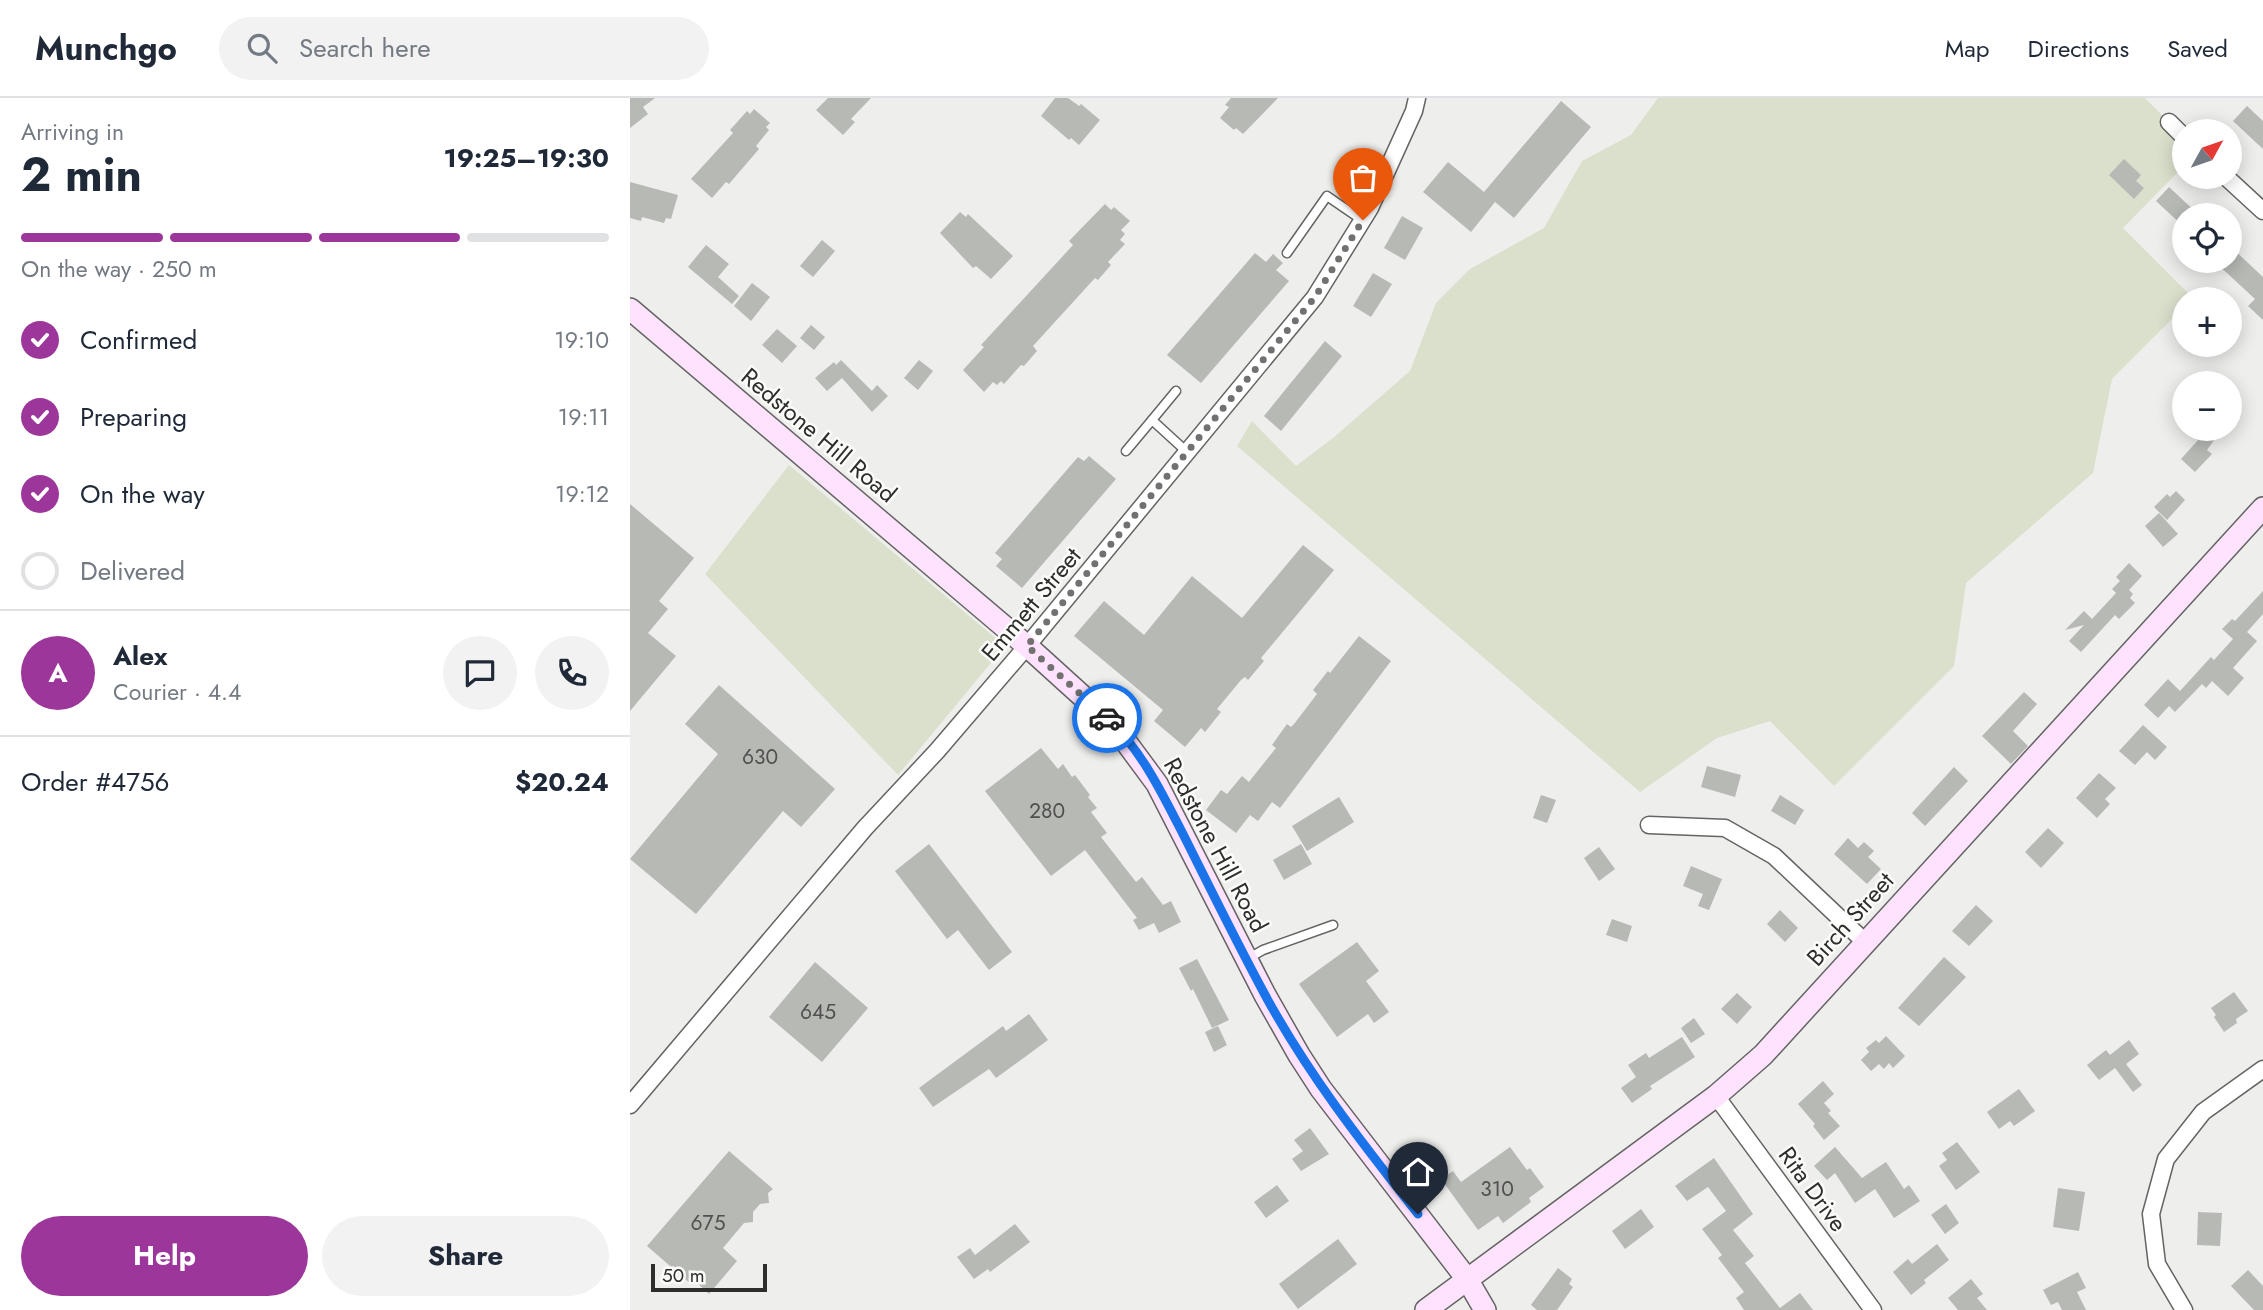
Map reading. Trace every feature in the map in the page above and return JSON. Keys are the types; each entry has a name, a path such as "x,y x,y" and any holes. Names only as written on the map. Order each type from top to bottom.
{"main road":[{"name":"Redstone Hill Road","path":"630,309 1027,646 1112,723 1157,784 1278,1019 1321,1088 1467,1279 1485,1310"},
{"name":"Birch Street","path":"1426,1310 1716,1096 1763,1055 2263,508"}],"street":[{"name":"Emmett Street","path":"630,1105 865,828 937,751 1027,646 1315,297 1363,220 1417,98"},
{"path":"2169,122 2172,125"},
{"path":"2239,189 2263,211"},
{"path":"1649,825 1724,828 1774,856 1865,942"},
{"path":"2184,1310 2157,1264 2151,1214 2166,1159 2203,1112 2263,1069"},
{"name":"Rita Drive","path":"1716,1096 1873,1310"}],"lane":[{"path":"1287,253 1327,196 1363,220"},
{"path":"1126,452 1176,391"},
{"path":"1152,420 1187,452"},
{"path":"1247,960 1263,950 1333,925"}],"green space":[{"path":"1658,98 2145,98 2172,125 2172,178 2123,228 2182,287 2172,287 2172,319 2112,379 2093,473 1966,583 1954,666 1834,786 1770,721 1717,738 1640,792 1237,446 1252,421 1296,466 1333,438 1410,371 1436,303 1470,269 1544,228 1582,161 1631,135"},
{"path":"789,465 1005,646 898,775 705,574"}],"building":[{"path":"630,98 655,98 643,107 648,114 630,128"},
{"path":"828,98 871,98 851,119 855,122 843,135 816,110"},
{"path":"1055,98 1068,98 1079,106 1081,104 1100,120 1079,145 1041,116"},
{"path":"1231,98 1278,98 1243,134 1220,118 1229,107 1225,105"},
{"path":"1561,101 1591,127 1514,218 1495,202 1471,232 1423,192 1448,162 1484,192"},
{"path":"2247,106 2263,121 2263,149 2242,129 2242,119 2235,119"},
{"path":"754,109 770,123 766,127 769,130 756,146 759,149 729,184 726,182 712,198 691,179 733,133 730,130 747,111 750,114"},
{"path":"2124,159 2141,175 2136,181 2144,188 2134,199 2109,175"},
{"path":"630,182 678,195 671,219 666,218 664,223 642,217 641,221 630,218"},
{"path":"2169,187 2186,203 2172,203 2172,216 2156,201"},
{"path":"1105,204 1111,210 1114,207 1130,221 1121,230 1125,234 1120,240 1125,244 1108,262 1111,265 1098,280 1095,278 1033,346 1037,351 1024,366 1021,365 1004,384 1001,381 997,385 993,382 984,392 963,370 984,347 981,345 1073,245 1069,241"},
{"path":"960,212 966,217 968,214 1013,256 991,279 976,266 973,268 940,233"},
{"path":"1402,216 1423,228 1405,260 1384,248"},
{"path":"822,240 835,251 813,277 800,266"},
{"path":"706,245 729,264 718,277 739,296 732,304 688,267"},
{"path":"1255,253 1266,262 1273,254 1283,263 1276,270 1289,281 1201,383 1167,355"},
{"path":"2242,257 2263,277 2263,320 2248,306 2255,299 2227,273 2242,273"},
{"path":"1373,273 1392,284 1371,317 1353,306"},
{"path":"752,283 770,297 751,321 734,306"},
{"path":"811,325 825,337 814,350 800,338"},
{"path":"777,329 797,346 782,363 762,345"},
{"path":"1325,341 1342,356 1281,431 1264,416"},
{"path":"841,360 872,391 877,385 888,396 872,412 842,378 827,391 815,378 834,362 836,365"},
{"path":"919,360 933,371 918,390 904,378"},
{"path":"2197,441 2213,441 2207,450 2212,454 2195,472 2181,459"},
{"path":"1089,456 1116,479 1022,588 996,566 1002,559 995,553 1078,457 1084,461"},
{"path":"2176,491 2185,500 2167,520 2154,507 2167,494 2170,497"},
{"path":"630,504 694,558 659,601 668,609 648,633 676,656 630,711"},
{"path":"2159,513 2178,534 2163,547 2145,526"},
{"path":"1303,545 1334,570 1261,658 1264,661 1248,680 1245,677 1241,680 1217,709 1221,712 1205,732 1201,728 1185,747 1154,721 1163,710 1074,636 1104,601 1144,635 1192,576 1242,618"},
{"path":"2129,563 2142,576 2129,590 2133,594 2130,598 2135,603 2119,619 2115,615 2081,652 2069,641 2084,625 2065,630 2084,611 2092,619 2116,593 2112,589 2120,581 2116,577"},
{"path":"2263,591 2263,614 2247,632 2257,641 2233,668 2244,678 2228,696 2212,681 2206,688 2202,684 2175,712 2169,706 2158,718 2144,705 2168,679 2180,691 2211,657 2214,660 2233,639 2222,629 2232,619 2235,621"},
{"path":"1359,636 1391,661 1280,808 1272,802 1258,821 1250,815 1236,833 1206,810 1221,790 1227,794 1242,776 1249,782 1276,748 1272,745 1287,724 1291,727 1294,724 1317,694 1313,690"},
{"path":"719,685 835,789 801,827 783,811 696,914 630,859 718,754 685,724"},
{"path":"2024,692 2037,704 2013,731 2028,746 2011,764 1982,736"},
{"path":"2143,725 2167,747 2155,760 2147,752 2135,765 2119,751"},
{"path":"1041,748 1058,769 1063,764 1072,777 1075,775 1090,795 1088,797 1097,808 1091,812 1107,833 1101,837 1136,882 1142,877 1163,905 1171,901 1181,922 1159,933 1154,923 1139,930 1133,920 1137,918 1085,850 1051,876 985,791"},
{"path":"1707,766 1741,775 1735,797 1701,787"},
{"path":"1954,767 1968,781 1925,826 1912,813"},
{"path":"2099,773 2116,788 2105,799 2110,804 2097,818 2076,798"},
{"path":"1541,795 1556,800 1547,823 1533,818"},
{"path":"1780,795 1804,810 1795,825 1771,811"},
{"path":"1339,797 1354,822 1307,851 1292,826"},
{"path":"2048,828 2064,843 2041,868 2025,852"},
{"path":"1848,838 1858,848 1864,842 1874,851 1868,857 1881,869 1867,884 1834,854"},
{"path":"929,844 1012,952 989,970 958,930 947,939 895,871"},
{"path":"1301,844 1312,864 1284,880 1273,860"},
{"path":"1599,847 1615,869 1599,881 1584,858"},
{"path":"1691,866 1722,879 1709,910 1698,906 1703,894 1683,886"},
{"path":"1976,905 1993,921 1969,946 1952,931"},
{"path":"1780,910 1798,928 1785,942 1767,924"},
{"path":"1612,919 1632,926 1627,942 1606,935"},
{"path":"1357,942 1379,971 1366,981 1389,1012 1374,1023 1368,1014 1337,1037 1299,984"},
{"path":"1944,957 1966,977 1919,1026 1898,1008"},
{"path":"1197,959 1229,1020 1212,1028 1193,989 1191,991 1179,968"},
{"path":"815,962 868,1008 822,1062 769,1017"},
{"path":"2234,992 2248,1011 2224,1032 2211,1008"},
{"path":"1737,993 1752,1007 1737,1024 1721,1009"},
{"path":"1029,1014 1048,1040 996,1078 989,1069 933,1107 919,1088 1003,1026 1006,1031"},
{"path":"1694,1018 1705,1034 1691,1043 1681,1028"},
{"path":"1218,1026 1227,1045 1214,1052 1205,1032"},
{"path":"1886,1036 1905,1056 1893,1068 1889,1063 1884,1069 1879,1064 1871,1071 1861,1060 1869,1052 1866,1048 1876,1040 1879,1043"},
{"path":"1682,1037 1695,1057 1650,1086 1652,1089 1632,1103 1621,1088 1636,1077 1628,1065 1646,1053 1649,1058"},
{"path":"2129,1040 2139,1054 2126,1064 2142,1085 2133,1092 2115,1068 2099,1080 2087,1065 2106,1050 2110,1055"},
{"path":"1823,1081 1834,1094 1824,1103 1831,1111 1828,1113 1840,1126 1824,1140 1798,1104"},
{"path":"2019,1089 2035,1111 2014,1126 2010,1121 1999,1129 1987,1112"},
{"path":"1310,1128 1329,1154 1301,1171 1292,1159 1303,1151 1294,1140"},
{"path":"1957,1142 1980,1172 1956,1190 1939,1166 1947,1160 1942,1153"},
{"path":"1510,1147 1544,1187 1529,1198 1531,1202 1503,1223 1498,1216 1478,1230 1441,1179 1453,1171 1461,1182"},
{"path":"1835,1147 1862,1178 1886,1162 1904,1189 1909,1185 1920,1201 1894,1218 1875,1189 1855,1203 1835,1173 1827,1180 1814,1166"},
{"path":"729,1151 773,1189 768,1193 769,1203 760,1204 753,1212 753,1222 744,1223 723,1248 737,1261 709,1294 695,1281 692,1285 647,1246"},
{"path":"1714,1158 1753,1214 1733,1230 1754,1256 1745,1263 1780,1308 1800,1293 1813,1310 1744,1310 1736,1298 1744,1292 1718,1258 1722,1255 1702,1229 1726,1211 1708,1187 1687,1201 1675,1186"},
{"path":"1277,1185 1289,1201 1266,1218 1254,1202"},
{"path":"2058,1188 2085,1192 2079,1231 2053,1227"},
{"path":"1946,1204 1959,1223 1945,1234 1931,1215"},
{"path":"1641,1209 1654,1227 1625,1249 1612,1231"},
{"path":"2198,1212 2222,1213 2220,1246 2197,1245"},
{"path":"1015,1224 1030,1242 990,1272 988,1269 974,1279 957,1257 970,1248 975,1255"},
{"path":"1338,1239 1357,1264 1298,1309 1279,1284"},
{"path":"1937,1244 1949,1260 1924,1280 1926,1283 1911,1295 1893,1272 1908,1259 1912,1264"},
{"path":"1558,1268 1572,1279 1569,1284 1573,1287 1557,1310 1537,1310 1531,1305"},
{"path":"2248,1270 2263,1286 2263,1310 2254,1310 2231,1286"},
{"path":"2078,1272 2086,1288 2077,1292 2086,1310 2062,1310 2058,1302 2051,1305 2043,1290"},
{"path":"1971,1279 1983,1294 1977,1298 1987,1310 1958,1310 1948,1298"}],"way so far":[{"path":"1107,718 1027,646 1315,297 1363,220"}],"route":[{"path":"1107,718 1135,751 1157,784 1265,995 1299,1055 1321,1088 1418,1214"}]}
